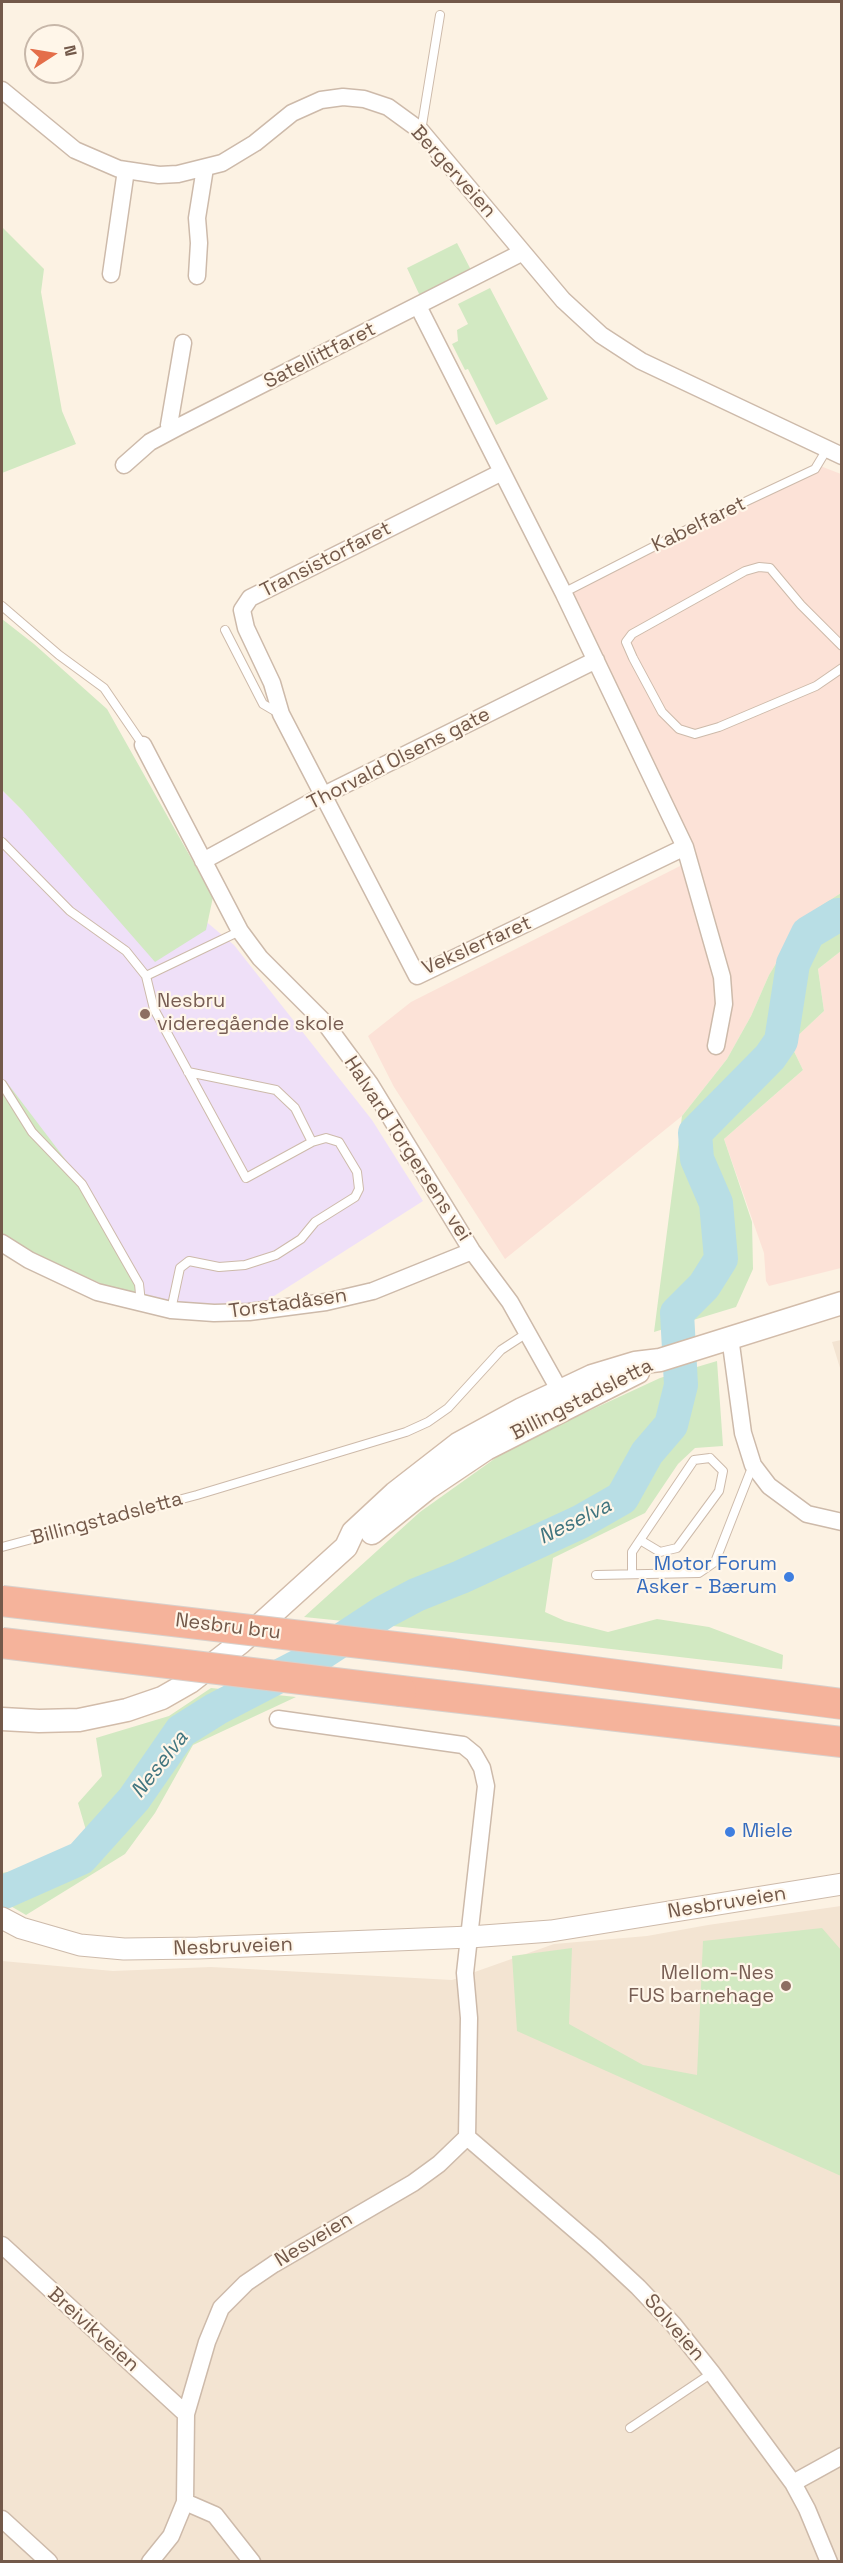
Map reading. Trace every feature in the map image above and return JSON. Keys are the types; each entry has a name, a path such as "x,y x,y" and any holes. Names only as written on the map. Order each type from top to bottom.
{"highway":[{"name":"Nesbru bru","path":"2,1601 455,1654 842,1704"},
{"path":"2,1643 842,1742"}],"main road":[{"path":"730,1337 842,1304"},
{"name":"Billingstadsletta","path":"2,1719 79,1720 116,1713 162,1698 190,1682 240,1643 346,1547 361,1543 428,1488 564,1399 660,1360 730,1337"}],"street":[{"name":"Bergerveien","path":"2,90 75,150 126,170 159,175 178,174 205,168 237,155 292,113 321,100 343,97 364,99 388,107 421,131 521,253 581,318 617,346 641,361 834,452"},
{"path":"197,276 199,243 197,218 205,168"},
{"path":"111,274 126,170"},
{"name":"Satellittfaret","path":"124,465 135,453 172,430 521,253"},
{"path":"417,306 563,593 686,847 722,978 724,1004 716,1046"},
{"path":"172,430 169,425 183,343"},
{"name":"Transistorfaret","path":"322,796 281,714 272,683 246,628 242,610 250,598 502,472"},
{"name":"Thorvald Olsens gate","path":"203,861 322,796 596,660"},
{"name":"Halvard Torgersens vei","path":"143,746 240,931 261,958 325,1023 370,1084 472,1251 510,1302 564,1399"},
{"name":"Vekslerfaret","path":"322,796 417,976 686,847"},
{"name":"Torstadåsen","path":"2,1243 29,1260 97,1292 171,1310 214,1313 249,1312 326,1302 373,1291 472,1251"},
{"path":"730,1337 743,1433 753,1465 769,1486 807,1514 842,1522"},
{"path":"278,1719 463,1745 474,1754 482,1768 486,1786 465,1973 469,2018 467,2137"},
{"name":"Nesbruveien","path":"2,1918 21,1928 80,1945 124,1949 470,1937 551,1931 842,1884"},
{"name":"Solveien","path":"467,2137 638,2288 673,2324 793,2483 807,2509 829,2562"},
{"name":"Nesveien","path":"150,2562 171,2536 185,2502 186,2414 207,2342 221,2308 246,2283 274,2264 413,2183 439,2164 467,2137"},
{"name":"Breivikveien","path":"2,2245 186,2414"},
{"path":"793,2483 842,2457"},
{"path":"185,2502 215,2515 252,2562"},
{"path":"2,2519 49,2562"}],"lane":[{"path":"421,131 440,15"},
{"name":"Kabelfaret","path":"563,593 700,523 815,469 834,452"},
{"path":"842,646 801,605 770,568 759,567 745,571 632,634 626,642 662,712 679,729 695,734 719,727 816,686 842,669"},
{"path":"2,606 59,655 104,688 143,746"},
{"path":"225,630 264,704 281,714"},
{"path":"2,842 70,911 126,951 146,976 154,1009 246,1178 312,1142 326,1138 339,1142 357,1172 358,1189 355,1197 315,1222 301,1239 276,1255 245,1265 219,1267 189,1261 180,1268 171,1310"},
{"path":"146,976 240,931"},
{"path":"188,1072 276,1090 295,1108 312,1142"},
{"path":"2,1084 32,1132 82,1184 139,1284 141,1304"},
{"name":"Billingstadsletta","path":"2,1547 197,1495 406,1432 428,1422 448,1408 501,1350 527,1333"},
{"path":"632,1573 632,1552 640,1540 694,1460 710,1458 723,1471 719,1491 677,1548 660,1552 640,1540"},
{"path":"596,1575 699,1573 716,1562 753,1465"},
{"path":"630,2428 712,2373"}],"shaded area":[{"path":"815,464 841,474 841,893 805,916 769,975 751,1016 727,1059 682,1116 505,1259 394,1087 368,1036 411,1002 684,864 558,598"},
{"name":"Nesbru videregående skole","path":"2,790 23,811 154,878 234,945 372,1120 423,1201 249,1312 141,1304 2,1083"},
{"path":"841,951 841,1268 769,1286 766,1281 764,1253 724,1139 803,1070 790,1043 824,1011 818,969"},
{"path":"842,1340 841,1371 832,1342"},
{"path":"841,1906 841,2561 2,2561 2,1961 113,1971 211,1967 452,1980 554,1944 647,1936"}],"green space":[{"path":"2,227 44,269 41,292 62,411 76,444 2,473"},
{"path":"457,243 471,270 420,296 407,268"},
{"path":"490,288 548,399 496,425 468,369 465,370 452,344 458,341 457,330 468,324 458,304"},
{"path":"2,619 34,644 107,709 213,897 206,930 155,962 2,790"},
{"path":"841,893 841,951 818,969 824,1011 790,1043 803,1070 724,1139 752,1222 753,1269 736,1307 654,1332 682,1116 727,1059 751,1016 769,975 805,916"},
{"path":"5,1080 84,1184 144,1289 147,1304 21,1248 2,1237 2,1082"},
{"path":"717,1361 723,1446 695,1448 678,1464 645,1513 553,1558 545,1612 565,1621 608,1632 657,1619 709,1627 783,1655 782,1669 560,1643 304,1617 420,1512 511,1447 660,1378"},
{"path":"211,1688 296,1697 193,1745 155,1813 125,1854 26,1915 2,1901 2,1873 24,1869 71,1851 88,1837 78,1803 102,1776 96,1738 169,1716"},
{"path":"822,1928 841,1950 841,2176 517,2031 512,1956 572,1948 569,2024 643,2065 697,2075 703,1941"}],"waterway":[{"name":"Neselva","path":"2,1893 81,1858 134,1799 181,1731 216,1709 314,1658 384,1612 416,1595 461,1577 580,1522 622,1498 647,1453 671,1425 681,1385 677,1313 704,1286 721,1259 716,1203 697,1159 695,1133 770,1057 781,1041 793,964 808,933 838,915 842,915"}],"place":[{"name":"Nesbru videregående skole","path":"145,1014"},
{"name":"Motor Forum Asker - Bærum","path":"789,1577"},
{"name":"Miele","path":"730,1832"},
{"name":"Mellom-Nes FUS barnehage","path":"786,1986"}]}
